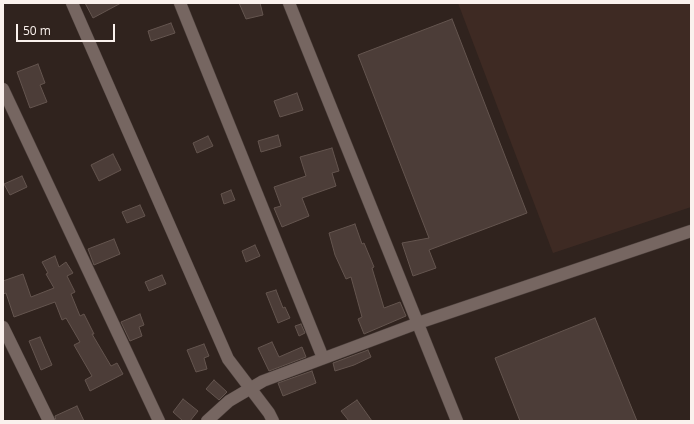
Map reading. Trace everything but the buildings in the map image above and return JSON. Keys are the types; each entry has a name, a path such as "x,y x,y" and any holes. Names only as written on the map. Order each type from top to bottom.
{"street":[{"path":"72,3 228,359 273,421"},
{"path":"180,3 323,358"},
{"path":"289,3 457,421"},
{"path":"3,89 158,421"},
{"path":"207,421 229,401 249,387 418,323 691,231"},
{"path":"3,327 49,421"}],"shaded area":[{"path":"458,3 691,3 691,207 553,253"}]}
